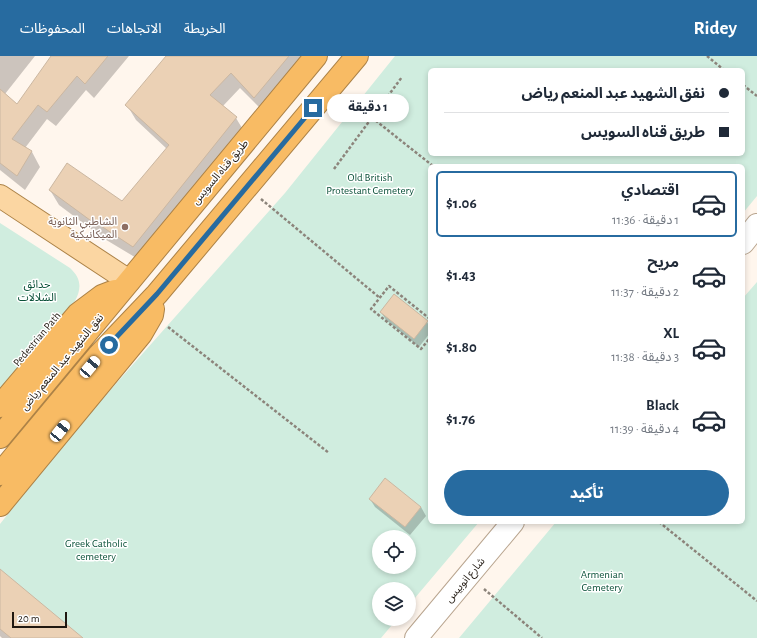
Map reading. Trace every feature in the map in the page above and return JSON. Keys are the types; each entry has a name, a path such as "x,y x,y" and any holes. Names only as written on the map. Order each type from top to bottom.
{"highway":[{"name":"طريق قناه السويس","path":"126,284 316,56"},
{"path":"0,474 100,355 157,294 357,56"},
{"path":"0,406 78,314 102,296 126,284"},
{"name":"نفق الشهيد عبد المنعم رياض","path":"0,437 126,284"},
{"path":"0,505 141,334 152,315 157,294"}],"main road":[{"path":"0,196 126,284"}],"street":[{"path":"745,240 757,226"},
{"name":"شارع انوبيس","path":"416,638 511,524"}],"path":[{"path":"707,56 722,68"},
{"path":"334,169 402,77"},
{"path":"745,87 757,96"},
{"path":"356,105 430,164"},
{"path":"247,187 380,298"},
{"path":"428,317 389,286 371,309 421,349 428,340"},
{"path":"152,315 329,453"},
{"path":"661,524 757,601"},
{"path":"468,576 542,638"}],"green space":[{"path":"395,56 757,56 757,196 745,211 745,164 428,164 428,524 477,524 416,597 416,582 372,582 372,626 391,626 381,638 82,638 0,570 0,524 74,431 285,193"},
{"name":"حدائق الشلالات","path":"0,223 70,268 78,279 79,292 75,301 0,391"},
{"name":"Armenian Cemetery","path":"757,282 757,638 459,638 554,524 745,524 745,296"}],"building":[{"path":"51,56 108,56 85,84 77,76 47,112 38,105 12,139 32,151 17,176 0,163 0,89 17,104"},
{"path":"166,56 289,56 254,98 231,73 210,95 237,117 133,247 95,222 94,223 49,190 67,163 122,201 169,145 125,105"},
{"path":"394,294 428,321 414,339 380,312"},
{"path":"385,478 421,507 405,527 369,499"},
{"path":"0,569 83,638 11,638 0,629"}],"place":[{"name":"الشاطبي الثانوية الميكانيكية","path":"125,227"}],"route":[{"path":"109,345 157,294 313,108"}],"park label":[{"name":"Old British Protestant Cemetery","path":"370,183"},
{"name":"Greek Catholic cemetery","path":"96,549"}]}
